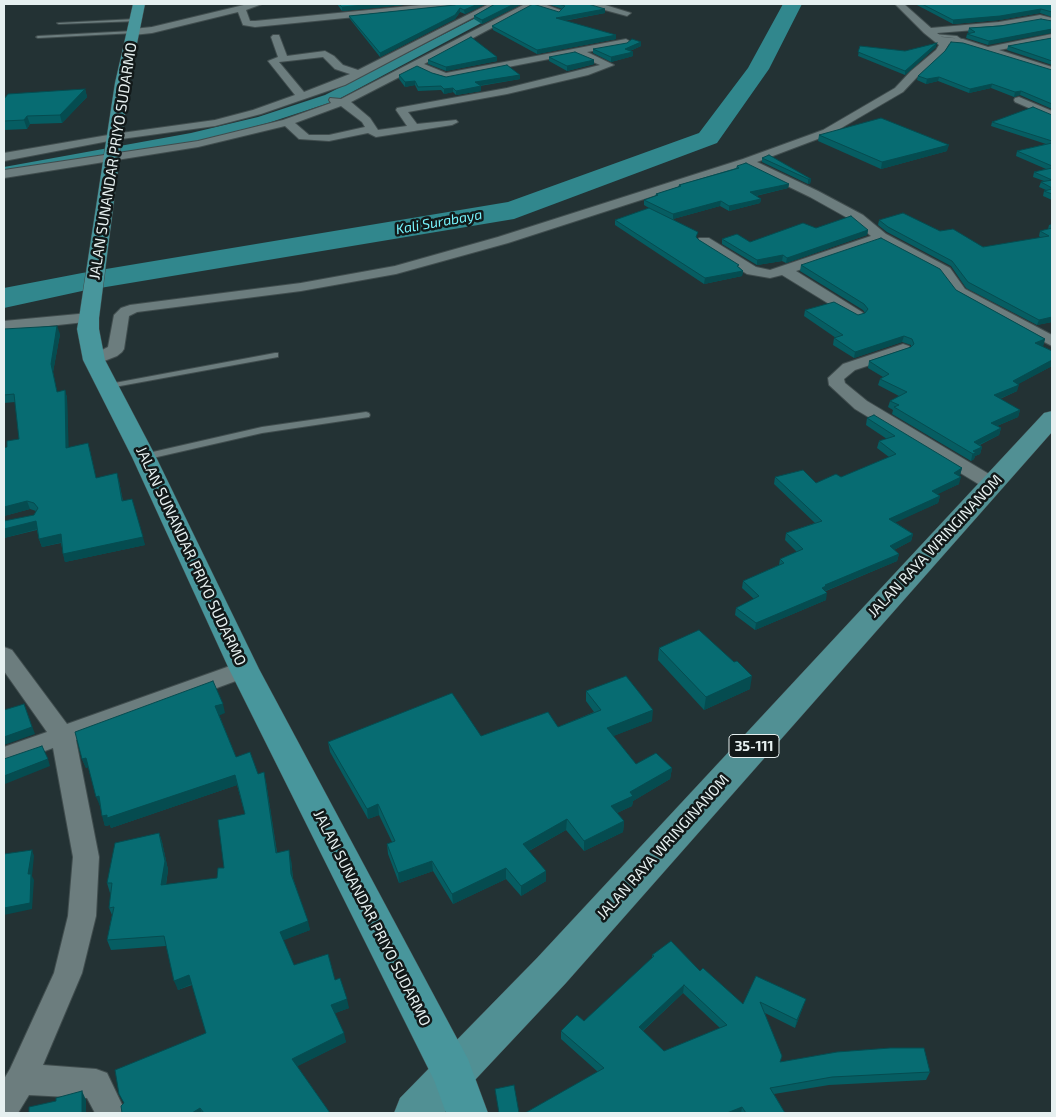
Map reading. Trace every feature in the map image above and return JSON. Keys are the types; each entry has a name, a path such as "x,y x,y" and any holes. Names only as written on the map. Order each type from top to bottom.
{"highway":[{"name":"JALAN SUNANDAR PRIYO SUDARMO","path":"139,4 122,83 89,315 88,329 94,360 144,457 244,669 453,1073 467,1113"}],"main road":[{"name":"JALAN RAYA WRINGINANOM","path":"415,1113 551,971 1052,418"}],"street":[{"path":"134,26 152,30 258,4"},
{"path":"241,8 246,23 255,24 455,4"},
{"path":"4,174 214,123 312,96 403,52 495,4"},
{"path":"4,157 113,148 198,144 287,122 341,102 531,4"},
{"path":"536,4 559,11"},
{"path":"593,4 627,13"},
{"path":"94,360 116,349 122,315 126,311 135,308 300,287 396,270 504,240 747,162 827,132 899,90 915,73 940,52 944,44 899,4"},
{"path":"1047,19 1036,12 1052,10"},
{"path":"934,35 1047,19"},
{"path":"484,28 497,34"},
{"path":"934,35 989,49 1052,70"},
{"path":"276,37 283,58"},
{"path":"989,49 1052,37"},
{"path":"417,64 443,76 626,42"},
{"path":"343,51 283,58 274,62 312,96 341,102 366,120 374,133 380,134 452,122"},
{"path":"414,128 400,110 507,91 609,66 576,51"},
{"path":"403,52 427,56 445,63 460,72"},
{"path":"325,54 339,68 358,74"},
{"path":"1018,100 1052,115"},
{"path":"287,122 303,137 309,138 329,138 371,129"},
{"path":"747,162 858,218 881,236 945,271 960,292 1052,341"},
{"path":"704,241 752,271 770,274 881,236"},
{"path":"784,270 857,315"},
{"path":"4,326 89,315"},
{"path":"902,349 848,367 836,378 837,385 860,405 992,484"},
{"path":"4,656 63,736 86,857 82,916 68,973 21,1080 4,1107"},
{"path":"4,757 244,669"},
{"path":"21,1080 70,1081 96,1084 111,1113"}],"lane":[{"path":"58,23 134,26"},
{"path":"38,37 134,26"},
{"path":"108,386 275,355"},
{"path":"144,457 262,430 366,415"}],"building":[{"path":"339,4 375,4 342,7"},
{"path":"478,4 464,10 460,8 455,15 380,53 349,16 455,5"},
{"path":"495,4 514,4 482,20 474,16"},
{"path":"533,4 559,12 565,6 558,4 588,4 605,9 556,18 616,35 537,50 492,26"},
{"path":"922,4 1052,4 1052,12 1041,9 1000,16 953,20"},
{"path":"1041,19 1052,21 1052,29 989,41 967,34 975,32 969,28 1000,26"},
{"path":"471,37 497,57 446,67 428,60"},
{"path":"1052,38 1052,61 1008,46"},
{"path":"632,39 641,42 625,49 633,52 611,57 593,49 627,43"},
{"path":"951,42 963,43 1052,70 1052,104 1021,91 1015,92 992,84 970,89 939,77 927,79 918,76 945,51"},
{"path":"937,43 905,71 858,52 860,46 905,51"},
{"path":"575,52 594,60 567,66 549,57"},
{"path":"507,65 520,75 475,82 481,86 456,91 453,88 444,89 441,86 418,87 415,81 405,82 399,75 417,66 446,77"},
{"path":"85,89 60,115 27,116 24,120 4,121 4,99 8,94"},
{"path":"1033,107 1052,115 1052,141 992,122"},
{"path":"881,118 949,145 882,162 819,135"},
{"path":"1052,143 1052,166 1017,151"},
{"path":"769,155 811,179 762,158"},
{"path":"746,163 789,184 750,192 761,199 729,206 721,201 673,214 644,200 681,186 679,185 739,168 737,166"},
{"path":"1052,168 1052,180 1034,172"},
{"path":"1052,180 1052,188 1041,182"},
{"path":"1052,189 1052,194 1044,191"},
{"path":"649,208 698,232 696,237 699,240 739,265 737,266 743,271 705,278 615,220"},
{"path":"903,213 940,231 953,229 983,247 1049,236 1040,231 1052,228 1052,317 1039,320 968,282 952,261 888,227 879,220"},
{"path":"851,216 868,230 787,258 783,255 757,260 722,239 737,234 750,242 803,223 816,228"},
{"path":"881,238 940,269 956,290 1045,339 1035,343 1052,351 1052,360 1013,381 1019,385 994,395 1020,410 991,423 1001,428 974,442 982,447 973,451 976,453 973,454 894,407 899,405 890,401 907,392 880,379 889,374 869,361 911,347 914,344 912,339 904,336 855,352 834,338 843,335 805,310 834,302 858,315 865,313 868,309 864,304 801,265"},
{"path":"57,326 51,364 57,392 65,390 66,448 88,443 96,478 117,473 122,501 132,499 143,537 63,554 61,534 39,539 36,521 4,529 4,521 34,515 38,508 34,503 27,501 4,507 4,448 7,447 7,441 19,439 14,394 4,395 4,329"},
{"path":"874,415 962,468 954,473 961,477 932,491 940,496 889,519 913,534 890,546 899,554 825,585 822,588 827,593 756,623 736,608 759,596 743,581 784,563 780,559 803,549 786,533 822,521 775,477 803,470 816,483 836,474 841,477 896,454 879,441 895,436 867,418"},
{"path":"699,630 752,676 706,697 659,648"},
{"path":"626,676 653,710 607,728 636,764 656,753 672,768 630,792 633,796 611,806 624,821 584,841 567,819 523,844 546,871 521,886 506,868 452,894 432,861 398,873 387,844 395,841 378,804 367,809 328,742 452,693 481,736 548,712 558,727 601,710 586,691"},
{"path":"213,681 223,704 215,706 236,757 250,752 258,774 264,772 276,853 289,850 291,874 308,921 280,932 294,965 328,954 335,980 340,978 347,999 331,1005 344,1033 292,1059 330,1113 204,1113 200,1108 192,1113 122,1113 121,1106 124,1103 119,1094 115,1070 206,1033 189,975 174,981 164,936 107,940 114,907 109,908 112,883 107,883 115,843 159,833 165,861 161,885 217,878 218,868 224,868 218,820 245,814 235,775 107,818 107,815 102,816 99,796 96,797 86,758 82,759 75,732"},
{"path":"24,704 32,727 4,737 4,710"},
{"path":"42,746 48,759 4,776 4,759"},
{"path":"32,850 28,874 31,874 30,903 4,908 4,854"},
{"path":"671,941 700,971 703,968 743,1004 756,976 806,999 797,1020 760,1002 782,1056 780,1062 837,1052 890,1048 924,1048 930,1072 832,1077 770,1088 785,1113 746,1113 742,1107 727,1113 525,1113 604,1068 561,1031 577,1015 584,1021 654,956 652,955","holes":["684,985 727,1025 664,1051 639,1027"]},
{"path":"514,1085 519,1113 499,1113 495,1089"},
{"path":"82,1091 82,1113 29,1113 29,1107 56,1101 56,1098"}],"waterway":[{"path":"4,172 191,138 263,120 330,98 511,4"},
{"name":"Kali Surabaya","path":"4,298 82,282 514,210 708,138 758,69 792,4"}]}
